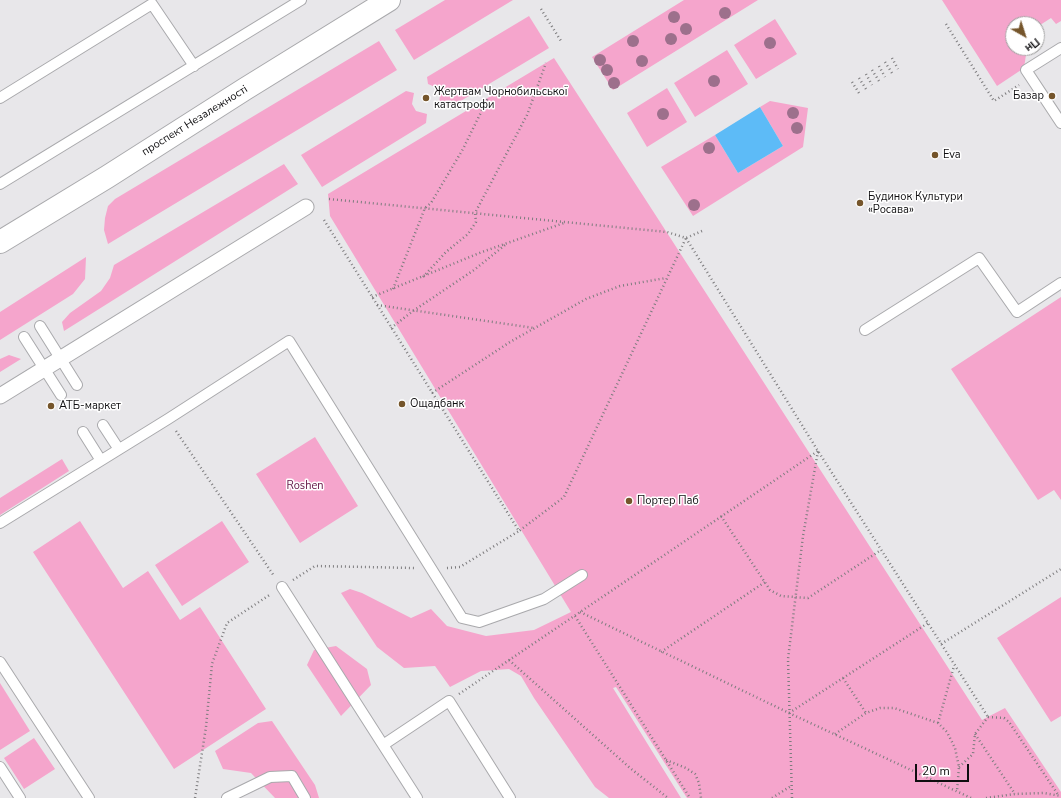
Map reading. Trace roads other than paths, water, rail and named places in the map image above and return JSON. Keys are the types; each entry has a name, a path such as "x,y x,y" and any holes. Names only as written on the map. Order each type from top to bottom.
{"main road":[{"name":"проспект Незалежності","path":"0,242 107,177 389,0"}],"street":[{"path":"0,396 306,207"}],"lane":[{"path":"0,184 301,0"},
{"path":"0,98 152,4 194,66"},
{"path":"1061,48 1026,70 1061,123"},
{"path":"865,330 979,258 1017,312 1061,283"},
{"path":"40,326 77,385"},
{"path":"24,337 61,395"},
{"path":"0,523 118,448 168,419 288,341 462,618 479,622 544,599 582,575"},
{"path":"103,425 118,448"},
{"path":"83,432 100,460"},
{"path":"282,587 417,798"},
{"path":"0,662 89,798"},
{"path":"383,745 449,701 510,798"},
{"path":"0,767 20,798"},
{"path":"227,798 270,777 292,776 305,798"}],"water":[{"path":"760,107 783,146 738,173 715,135"}],"place":[{"name":"Базар","path":"1052,96"},
{"name":"Жертвам Чорнобильської катастрофи","path":"426,98"},
{"name":"Eva","path":"935,155"},
{"name":"Будинок Культури «Росава»","path":"860,203"},
{"name":"Ощадбанк","path":"402,404"},
{"name":"АТБ-маркет","path":"51,406"},
{"name":"Портер Паб","path":"629,501"}],"park label":[{"name":"Roshen","path":"305,486"}]}
